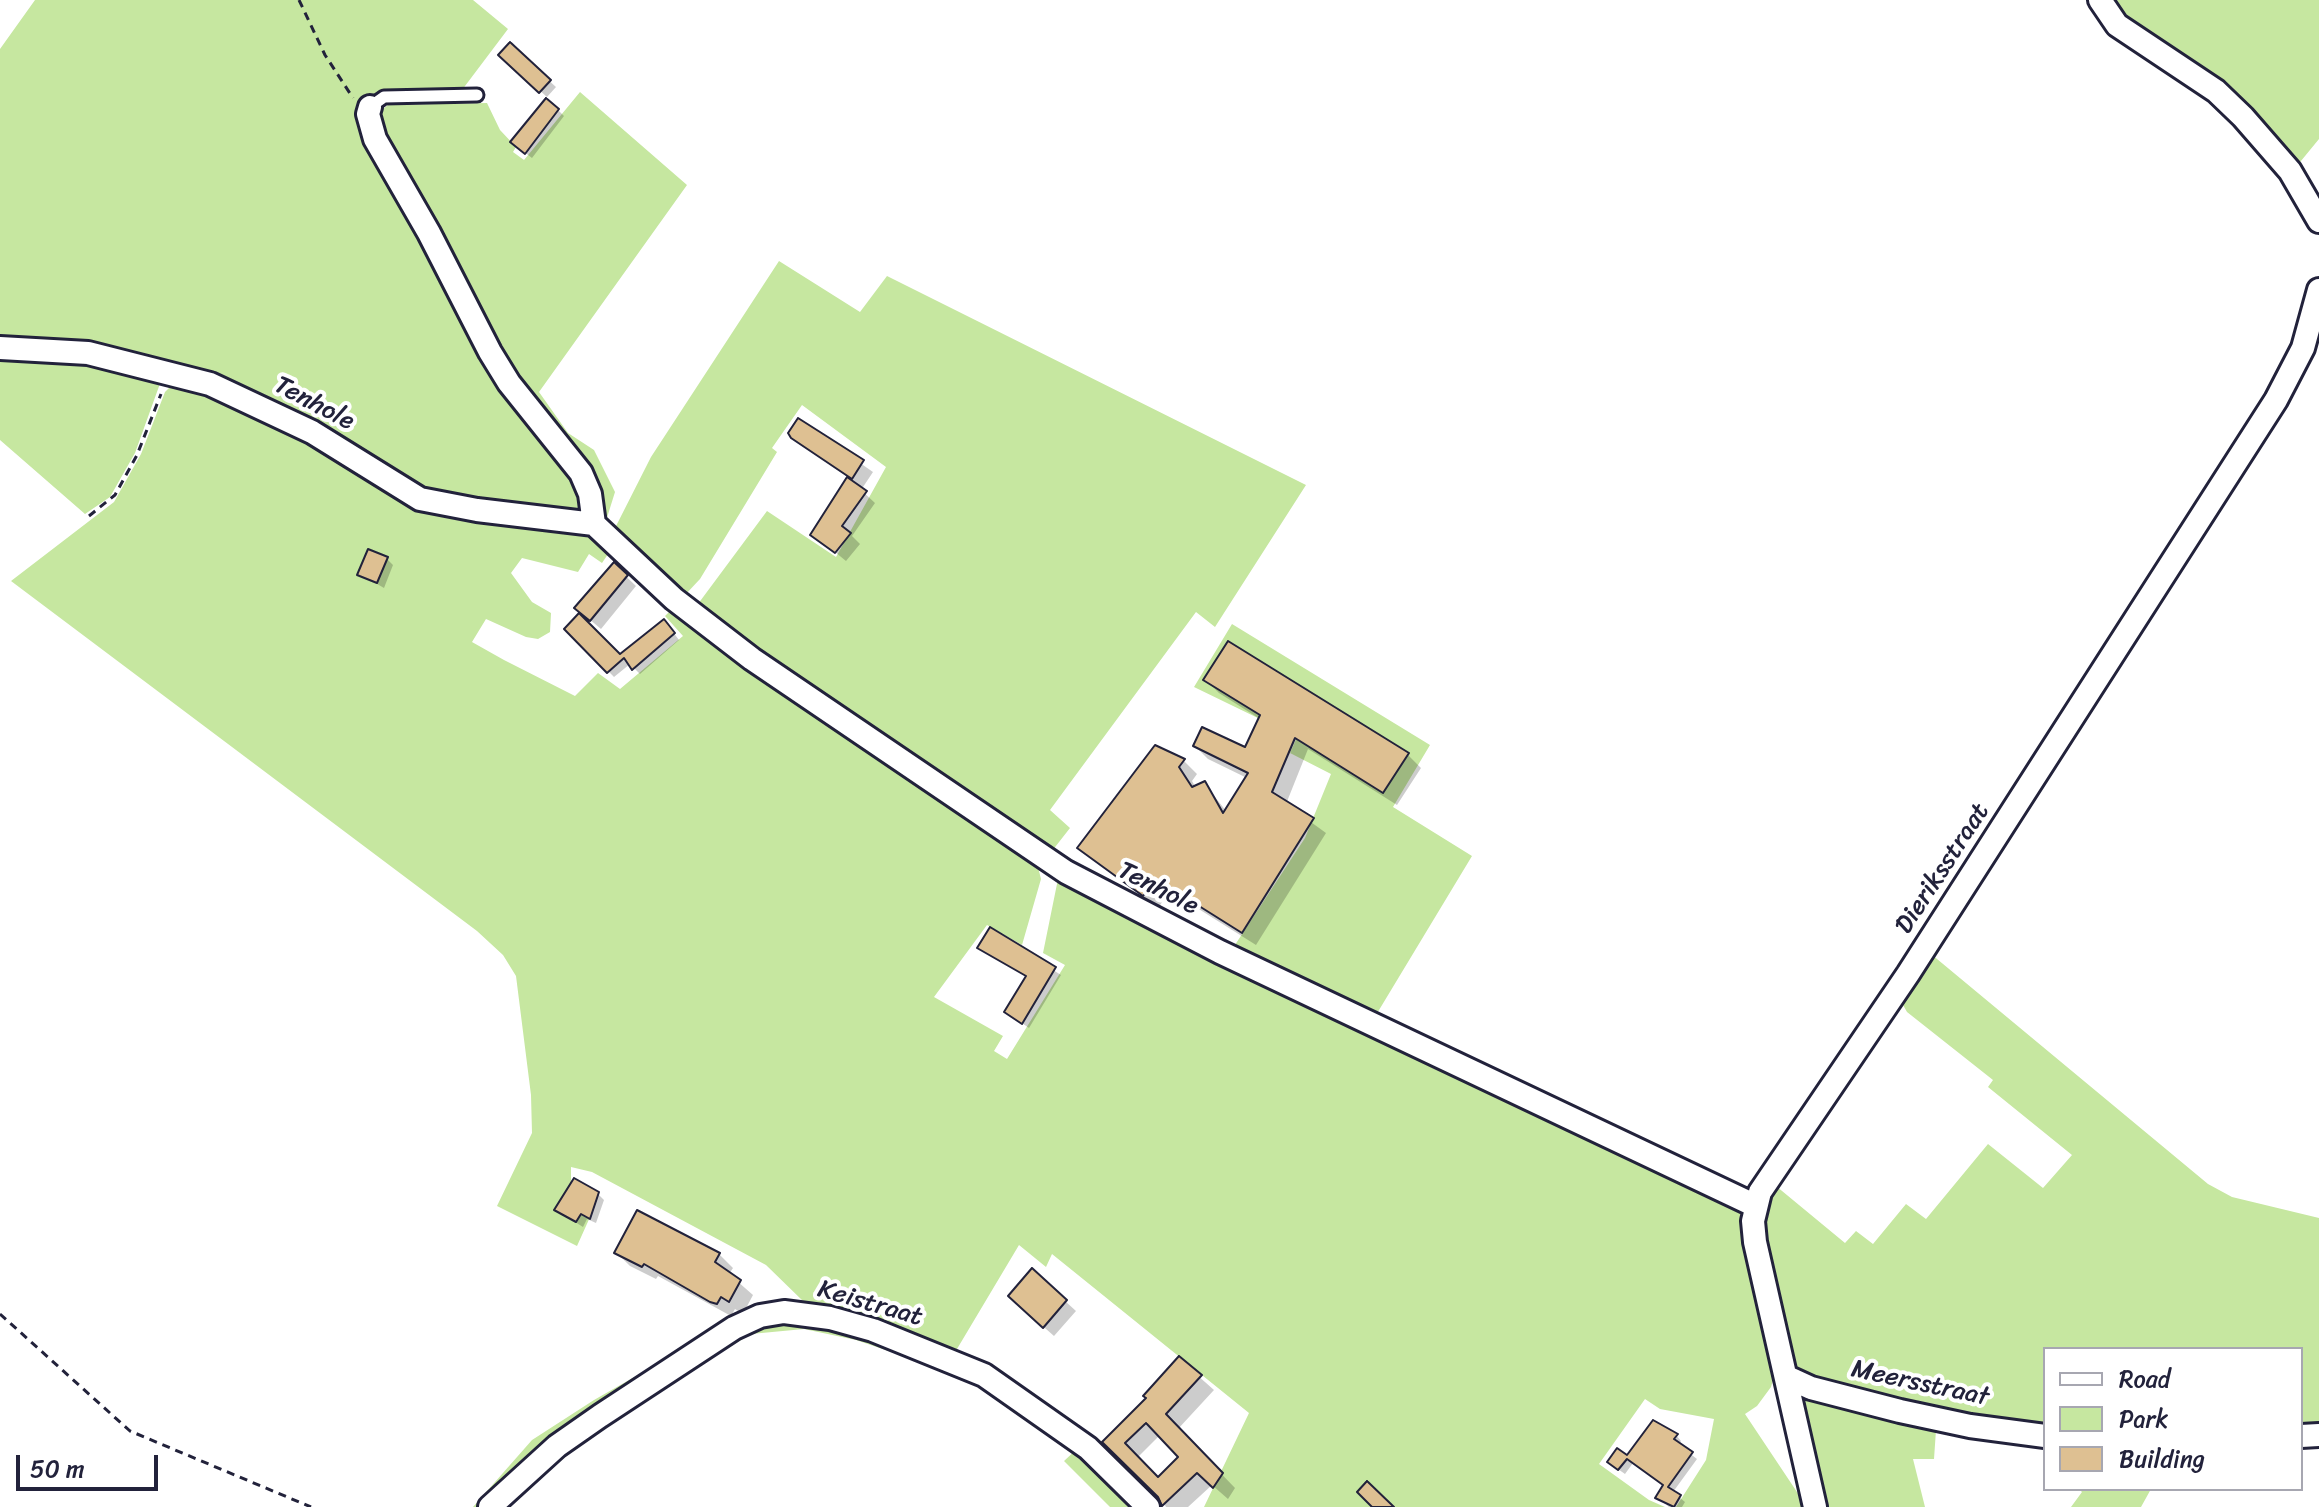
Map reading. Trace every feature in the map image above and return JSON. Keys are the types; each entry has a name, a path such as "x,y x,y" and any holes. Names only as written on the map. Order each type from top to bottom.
{"street":[{"path":"2100,0 2107,16 2117,25 2216,91 2243,117 2290,171 2319,221"},
{"path":"370,107 370,126 375,139 429,233 490,352 509,383 581,473 590,494 594,524"},
{"name":"Dieriksstraat","path":"1815,1507 1755,1242 1756,1206 1774,1169 1908,974 2276,400 2311,354 2319,290"},
{"name":"Tenhole","path":"0,348 88,353 171,372 210,384 291,421 420,499 477,510 594,524 674,599 752,659 1066,872 1220,952 1756,1206"},
{"name":"Keistraat","path":"490,1507 557,1446 600,1416 734,1328 760,1316 784,1312 830,1318 873,1330 984,1375 1088,1448 1148,1507"},
{"name":"Meersstraat","path":"1787,1377 1811,1388 1900,1411 1970,1426 2043,1436"}],"lane":[{"path":"370,107 384,97 477,95"}],"path":[{"path":"299,0 325,55 353,99 370,107"},
{"path":"89,516 115,495 137,455 171,372"},
{"path":"0,1314 130,1431 311,1507"}],"green space":[{"path":"35,0 473,0 508,29 462,90 375,94 358,106 355,119 380,166 576,473 584,511 574,513 435,498 151,358 50,339 0,339 0,49"},
{"path":"2107,0 2319,0 2319,139 2296,167 2128,27"},
{"path":"580,92 687,185 539,392 568,433 594,450 615,492 605,524 509,376 389,155 378,113 388,105 487,103 500,130 516,147 513,152 524,160"},
{"path":"779,261 860,312 887,276 1306,485 1215,627 1196,612 1050,810 1070,828 1052,851 695,608 767,511 836,557 886,467 802,405 772,448 777,452 700,579 685,595 613,532 651,457"},
{"path":"0,354 62,356 162,378 135,453 110,497 85,514 0,440"},
{"path":"173,384 184,384 297,436 420,512 557,527 593,535 612,548 602,563 589,554 578,572 522,558 511,573 532,602 551,613 550,632 538,639 526,637 486,619 472,642 504,660 575,696 598,673 620,689 683,636 665,616 674,607 1003,839 1038,867 1041,879 1022,945 987,925 934,997 1003,1036 994,1051 1007,1059 1065,965 1043,953 1058,879 1749,1211 1775,1373 1771,1387 1757,1406 1745,1414 1807,1507 1676,1507 1706,1460 1714,1419 1660,1409 1645,1399 1599,1464 1649,1500 1665,1507 1204,1507 1249,1413 1052,1254 1046,1267 1019,1245 954,1354 805,1303 766,1265 592,1172 571,1167 571,1193 595,1206 577,1246 497,1206 532,1133 531,1095 516,976 503,955 477,931 11,581 114,502 141,454 165,392"},
{"path":"1232,624 1430,745 1393,807 1472,856 1373,1020 1231,951 1305,838 1331,774 1290,753 1297,737 1194,687"},
{"path":"1931,954 2208,1184 2232,1197 2319,1218 2319,1430 2303,1432 2303,1347 2043,1347 2043,1432 1904,1407 1796,1372 1790,1358 1761,1222 1776,1186 1845,1243 1856,1231 1873,1244 1906,1204 1926,1219 1988,1144 2043,1188 2072,1155 1988,1087 1993,1080 1907,1012 1903,1005 1905,994"},
{"path":"729,1323 484,1507 473,1507 532,1440 594,1400"},
{"path":"794,1323 831,1325 916,1352 915,1360 856,1340 804,1329 751,1334 611,1419 505,1507 496,1507 565,1446 693,1361 748,1328"},
{"path":"1807,1395 1936,1430 1934,1459 1913,1459 1925,1507 1820,1507 1799,1397"},
{"path":"1078,1448 1138,1507 1110,1507 1064,1461"},
{"path":"2150,1491 2141,1507 2071,1507 2082,1492"}],"building":[{"path":"510,42 551,80 539,93 498,55"},
{"path":"546,98 559,109 525,154 510,142"},
{"path":"798,418 864,460 852,479 791,438 788,433"},
{"path":"847,477 867,491 842,526 851,533 835,553 810,535"},
{"path":"368,549 388,557 377,583 357,575"},
{"path":"614,562 628,575 590,621 574,608"},
{"path":"579,613 620,654 664,619 675,633 632,670 624,658 607,673 564,629"},
{"path":"1228,641 1409,753 1383,793 1295,738 1272,792 1314,818 1242,933 1156,879 1143,896 1077,848 1155,745 1185,759 1179,767 1192,787 1205,781 1223,813 1248,773 1193,746 1202,727 1245,747 1260,715 1203,680"},
{"path":"990,927 1056,967 1022,1024 1004,1012 1026,976 977,948"},
{"path":"574,1178 599,1192 590,1219 581,1214 576,1222 554,1210"},
{"path":"637,1210 720,1253 715,1262 741,1280 729,1302 721,1297 717,1304 710,1302 644,1264 642,1267 614,1253"},
{"path":"1032,1268 1067,1300 1043,1328 1008,1296"},
{"path":"1179,1356 1202,1375 1166,1414 1223,1473 1213,1488 1197,1473 1162,1506 1158,1497 1102,1442 1146,1398 1143,1396","holes":["1146,1423 1178,1457 1158,1477 1125,1443"]},
{"path":"1653,1420 1678,1434 1674,1439 1693,1452 1668,1487 1681,1495 1674,1507 1655,1498 1663,1485 1627,1459 1618,1470 1607,1462 1617,1448 1627,1455"},
{"path":"1367,1481 1394,1507 1372,1507 1357,1492"}]}
